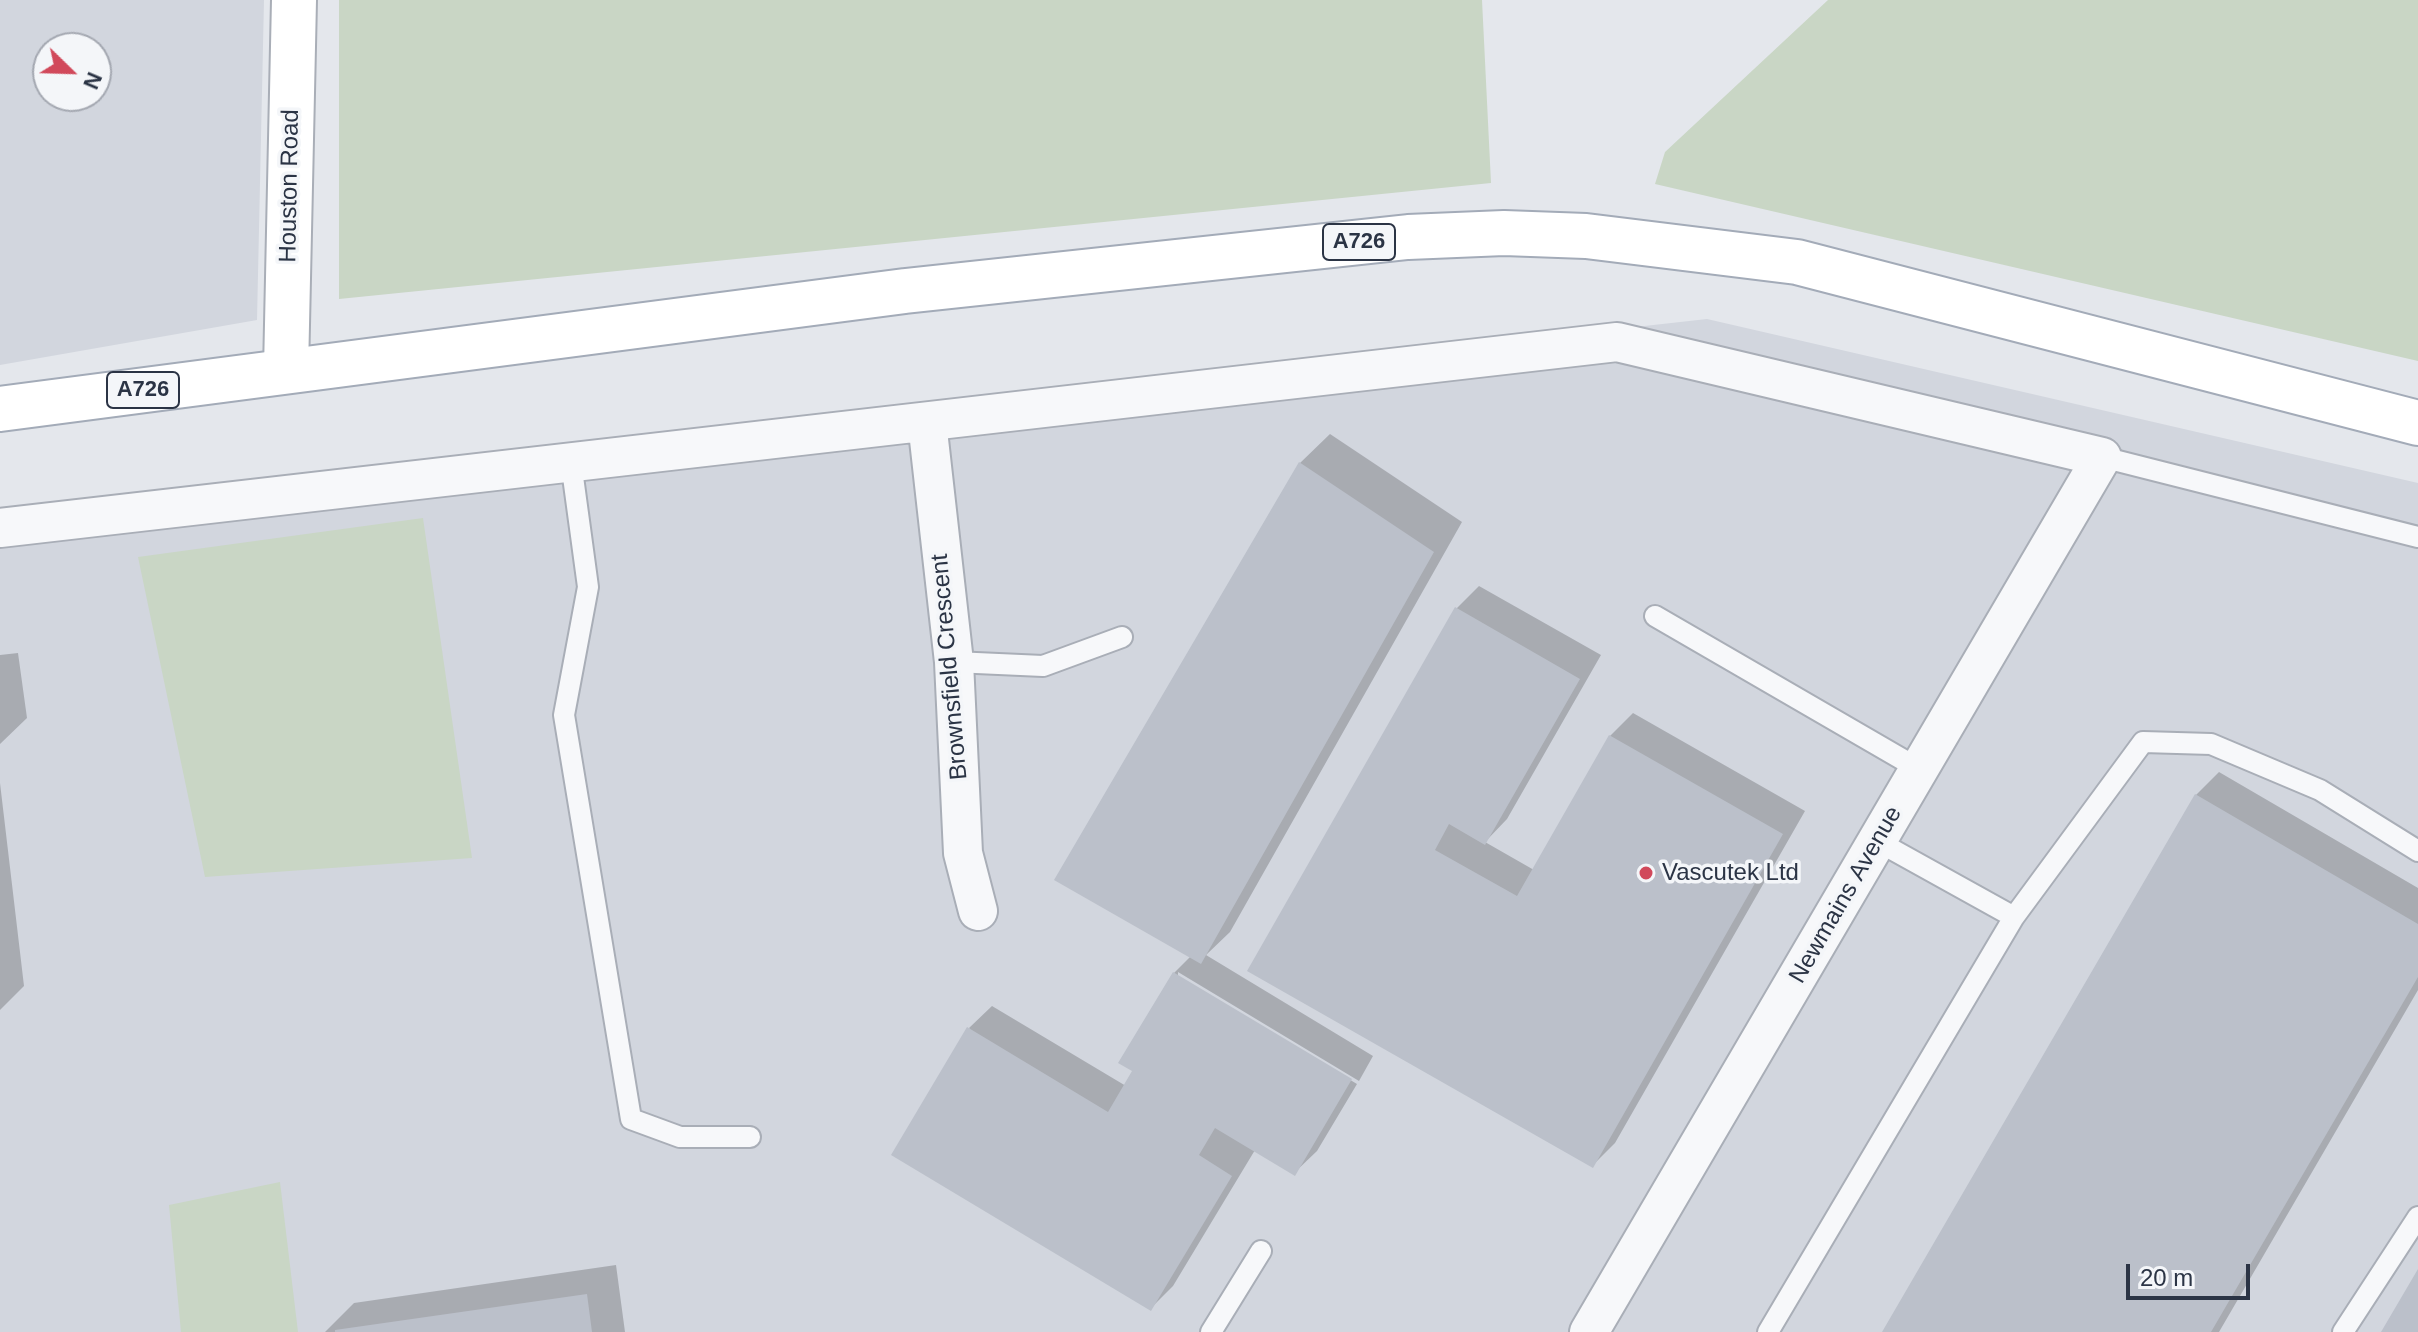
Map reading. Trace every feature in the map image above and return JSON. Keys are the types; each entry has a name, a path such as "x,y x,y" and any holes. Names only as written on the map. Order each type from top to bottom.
{"main road":[{"name":"Houston Road","path":"286,371 294,0"},
{"name":"A726","path":"0,409 968,284 1393,238 1504,233 1586,236 1797,262 2418,423"}],"street":[{"path":"0,528 1617,342 2102,457"},
{"name":"Brownsfield Crescent","path":"927,422 954,662 963,853 978,911"},
{"name":"Newmains Avenue","path":"1589,1332 2102,457"}],"lane":[{"path":"2102,457 2418,537"},
{"path":"571,462 588,587 564,715 631,1119 680,1137 750,1137"},
{"path":"1655,616 1919,769"},
{"path":"954,662 1043,666 1122,637"},
{"path":"1768,1332 2014,917 2143,742 2211,744 2320,790 2418,851"},
{"path":"1877,841 2014,917"},
{"path":"2343,1332 2418,1217"},
{"path":"1211,1332 1261,1251"}],"shaded area":[{"path":"0,0 264,0 257,320 0,365"},
{"path":"1707,319 2418,483 2418,1332 0,1332 0,510"}],"green space":[{"path":"339,0 1482,0 1491,183 339,299"},
{"path":"1828,0 2418,0 2418,361 1655,184 1665,152"},
{"path":"423,518 472,858 205,877 138,557"},
{"path":"280,1182 298,1332 181,1332 169,1205"}],"building":[{"path":"1299,462 1434,552 1201,964 1054,880"},
{"name":"Vascutek Ltd","path":"1455,607 1580,679 1485,845 1449,824 1435,850 1517,896 1609,735 1783,834 1593,1168 1247,971"},
{"path":"2195,794 2418,924 2418,977 2211,1332 1882,1332"},
{"path":"1173,972 1352,1079 1295,1176 1215,1128 1199,1155 1232,1176 1151,1311 891,1155 967,1027 1108,1112 1132,1071 1118,1063"},
{"path":"2418,1269 2418,1332 2381,1332"},
{"path":"587,1294 592,1332 335,1332 335,1330"}],"place":[{"name":"Vascutek Ltd","path":"1646,873"}]}
